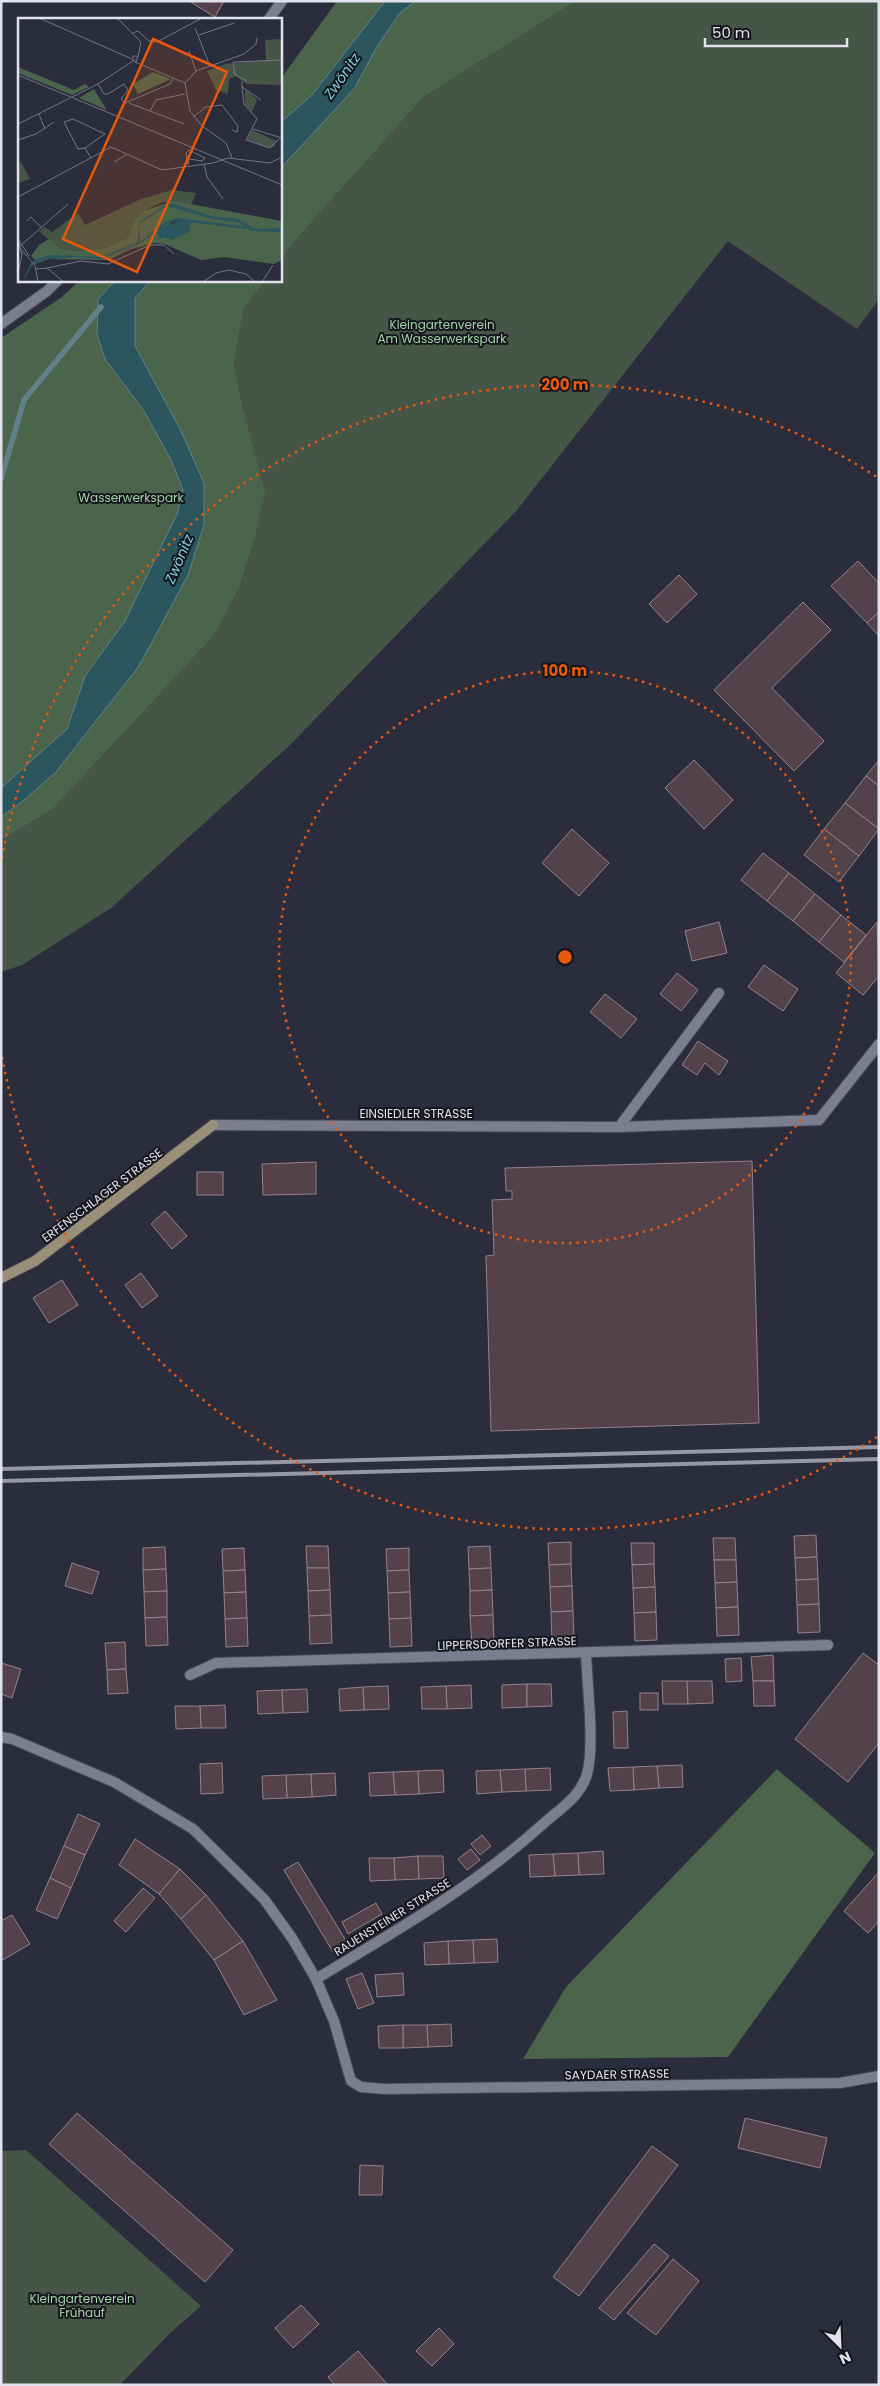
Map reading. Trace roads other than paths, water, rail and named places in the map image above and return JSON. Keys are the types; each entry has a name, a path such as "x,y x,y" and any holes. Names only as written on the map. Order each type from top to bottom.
{"main road":[{"name":"ERFENSCHLAGER STRASSE","path":"1,1278 35,1261 213,1125"}],"street":[{"path":"270,18 282,1"},
{"path":"1,324 47,291 57,281"},
{"path":"619,1126 719,992"},
{"name":"EINSIEDLER STRASSE","path":"213,1125 619,1126 819,1120 879,1044"},
{"name":"LIPPERSDORFER STRASSE","path":"190,1675 216,1663 828,1645"},
{"name":"RAUENSTEINER STRASSE","path":"316,1979 436,1908 509,1855 577,1794 587,1774 590,1748 586,1653"},
{"path":"1,1737 12,1739 114,1782 193,1829 264,1899 292,1938 316,1979"},
{"name":"SAYDAER STRASSE","path":"316,1979 334,2022 351,2081 361,2087 404,2089 840,2083 877,2079"}],"water":[{"name":"Zwönitz","path":"385,1 416,1 400,13 378,45 354,89 281,168 281,122 312,95"},
{"name":"Zwönitz","path":"115,281 150,281 135,298 135,346 180,429 204,483 204,525 188,575 139,666 56,772 23,801 1,817 1,788 67,729 85,676 125,621 177,514 183,490 172,462 144,411 105,359 97,335 98,299"}],"waterway":[{"path":"1,479 24,400 101,307"}],"railway":[{"path":"1,1469 879,1447"},
{"path":"1,1481 879,1459"}],"park label":[{"name":"Kleingartenverein Am Wasserwerkspark","path":"442,331"},
{"name":"Wasserwerkspark","path":"131,497"},
{"name":"Kleingartenverein Frühauf","path":"82,2305"}]}
